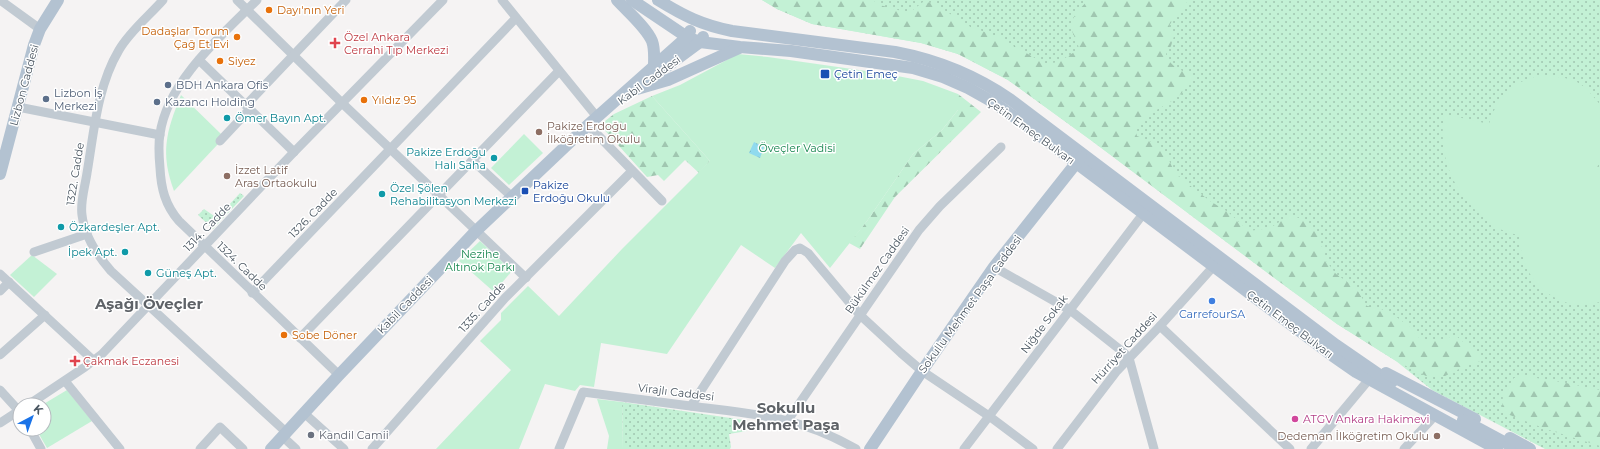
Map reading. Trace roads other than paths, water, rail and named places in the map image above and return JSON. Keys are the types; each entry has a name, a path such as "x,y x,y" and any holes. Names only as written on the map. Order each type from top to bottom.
{"main road":[{"name":"Lizbon Caddesi","path":"0,174 34,45 40,29 58,0"},
{"path":"617,0 645,30 652,41 654,66"},
{"name":"Çetin Emeç Bulvarı","path":"632,0 687,37 700,42 740,47 791,50 869,60 913,68 943,77 968,88 993,102 1079,159 1381,376 1517,449"},
{"name":"Çetin Emeç Bulvarı","path":"658,0 695,21 708,26 732,31 895,52 920,57 944,64 992,87 1143,214 1333,356 1356,372 1497,449"},
{"path":"687,37 695,21"},
{"path":"700,42 708,26"},
{"name":"Kabil Caddesi","path":"271,449 476,230 511,196 687,37"},
{"name":"Kabil Caddesi","path":"593,121 700,42"},
{"path":"637,89 668,80 740,47"},
{"name":"Sokullu Mehmet Paşa Caddesi","path":"870,449 994,267 1079,159"},
{"name":"Çetin Emeç Bulvarı","path":"1356,359 1392,376 1530,449"},
{"name":"Çetin Emeç Bulvarı","path":"1356,372 1366,383 1484,449"}],"street":[{"path":"0,0 40,29"},
{"name":"1322. Cadde","path":"163,0 125,42 116,56 104,84 82,207 83,221 87,234 98,254 108,267 284,434 296,449"},
{"path":"237,0 342,103 526,278"},
{"name":"1324. Cadde","path":"257,0 199,60 187,74 176,92 165,115 160,135 160,177 166,203 176,218 252,293 339,375"},
{"path":"220,141 293,55 346,0"},
{"name":"1314. Cadde","path":"40,397 94,361 205,247 294,152 444,0"},
{"path":"502,0 559,71 593,121 632,171 662,201"},
{"name":"1326. Cadde","path":"252,293 516,18"},
{"path":"199,60 294,152"},
{"path":"300,338 438,194 559,71"},
{"path":"18,108 160,135"},
{"name":"Bükülmez Caddesi","path":"788,420 922,226 940,206 1001,147"},
{"path":"472,160 511,196"},
{"name":"1335. Cadde","path":"372,449 505,298 632,171"},
{"name":"Niğde Sokak","path":"964,449 1143,214"},
{"path":"34,252 87,234"},
{"path":"691,406 785,261 800,248 808,253 860,315 922,371 989,416 1033,449"},
{"path":"994,267 1070,310 1123,352 1128,358 1154,449"},
{"name":"Hürriyet Caddesi","path":"1057,449 1128,358 1160,326 1213,267"},
{"path":"0,274 94,361"},
{"path":"0,291 9,282"},
{"path":"0,356 45,315"},
{"path":"1160,326 1290,449"},
{"path":"65,381 120,449"},
{"path":"1311,449 1366,383"},
{"path":"0,390 12,403"},
{"name":"Virajlı Caddesi","path":"559,449 583,392 788,420 816,429 856,449"},
{"path":"304,413 344,449"},
{"path":"0,423 12,416"},
{"path":"1404,449 1431,420"},
{"path":"200,449 220,427 243,449"},
{"path":"34,437 41,449"}],"water":[{"path":"754,142 764,147 760,158 749,153"}],"place":[{"name":"Dayı'nın Yeri","path":"269,10"},
{"name":"Dadaşlar Torum Çağ Et Evi","path":"237,37"},
{"name":"Özel Ankara Cerrahi Tıp Merkezi","path":"335,43"},
{"name":"Siyez","path":"220,61"},
{"name":"Çetin Emeç","path":"825,74"},
{"name":"BDH Ankara Ofis","path":"168,85"},
{"name":"Lizbon İş Merkezi","path":"46,99"},
{"name":"Yıldız 95","path":"364,100"},
{"name":"Kazancı Holding","path":"157,102"},
{"name":"Ömer Bayın Apt.","path":"227,118"},
{"name":"Pakize Erdoğu İlköğretim Okulu","path":"539,132"},
{"name":"Pakize Erdoğu Halı Saha","path":"494,158"},
{"name":"İzzet Latif Aras Ortaokulu","path":"227,176"},
{"name":"Pakize Erdoğu Okulu","path":"525,191"},
{"name":"Özel Şölen Rehabilitasyon Merkezi","path":"382,194"},
{"name":"Özkardeşler Apt.","path":"61,227"},
{"name":"İpek Apt.","path":"125,252"},
{"name":"Güneş Apt.","path":"148,273"},
{"name":"CarrefourSA","path":"1212,301"},
{"name":"Sobe Döner","path":"284,335"},
{"name":"Çakmak Eczanesi","path":"75,361"},
{"name":"ATGV Ankara Hakimevi","path":"1295,419"},
{"name":"Kandil Camii","path":"311,435"},
{"name":"Dedeman İlköğretim Okulu","path":"1437,436"}],"district":[{"name":"Aşağı Öveçler","path":"149,303"},
{"name":"Sokullu Mehmet Paşa","path":"786,416"}],"park label":[{"name":"Öveçler Vadisi","path":"797,148"},
{"name":"Nezihe Altınok Parkı","path":"480,260"}]}
